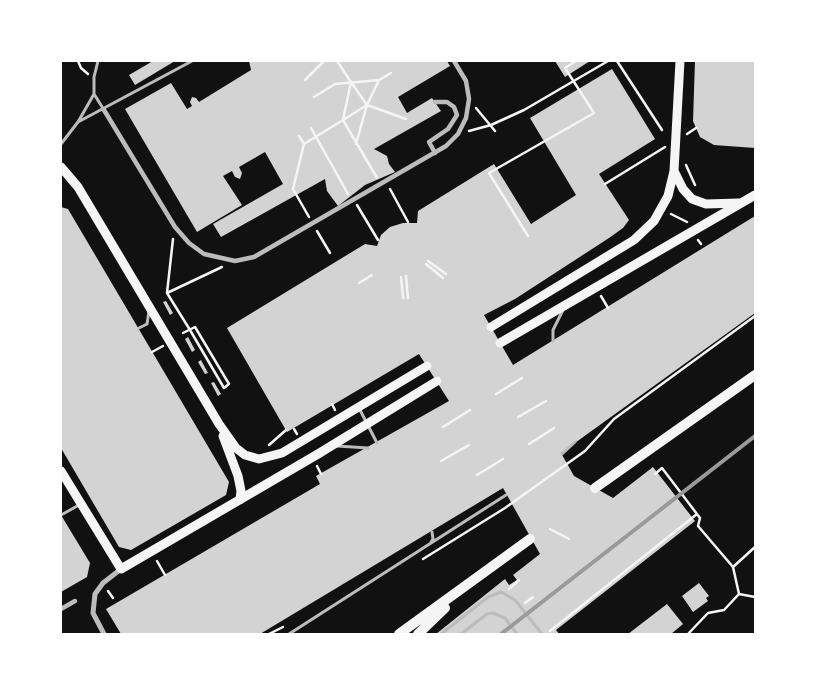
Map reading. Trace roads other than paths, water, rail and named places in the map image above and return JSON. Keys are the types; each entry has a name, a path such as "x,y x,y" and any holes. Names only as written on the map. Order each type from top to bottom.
{"highway":[{"path":"595,488 755,376"},
{"path":"399,634 530,539"},
{"path":"418,634 467,586"}],"main road":[{"path":"491,327 538,300 645,232 662,209 674,170 680,61"},
{"path":"61,167 78,187 219,424 236,448 245,455 259,459 270,458 294,447 427,366"},
{"path":"674,170 683,189 692,199 706,204 719,205 744,202"},
{"path":"500,343 755,195"},
{"path":"62,472 121,569 329,448 437,381"},
{"path":"219,424 238,476 240,500"}],"street":[{"path":"104,110 175,227 189,243 204,254 235,261 254,257 435,153 458,134 466,118 469,99 466,81 454,61"},
{"path":"435,102 447,102 454,107 456,115 448,129 429,142 435,153"},
{"path":"104,634 93,613 95,594 103,582 121,569"},
{"path":"61,609 75,601"}],"lane":[{"path":"61,144 78,122 94,94 94,78 98,61"},
{"path":"78,122 104,110 192,61"},
{"path":"94,94 104,110"},
{"path":"553,341 553,330 560,313 570,302"},
{"path":"139,328 149,319 147,304"},
{"path":"359,408 377,443"},
{"path":"562,454 575,442"},
{"path":"329,448 352,445 368,448"},
{"path":"289,634 506,495"},
{"path":"61,515 82,503"},
{"path":"431,542 433,539 432,532"},
{"path":"441,634 488,597 501,592 515,600 542,634"},
{"path":"461,634 487,614 493,613 505,618 517,634"}],"railway":[{"path":"501,634 755,436"}]}
